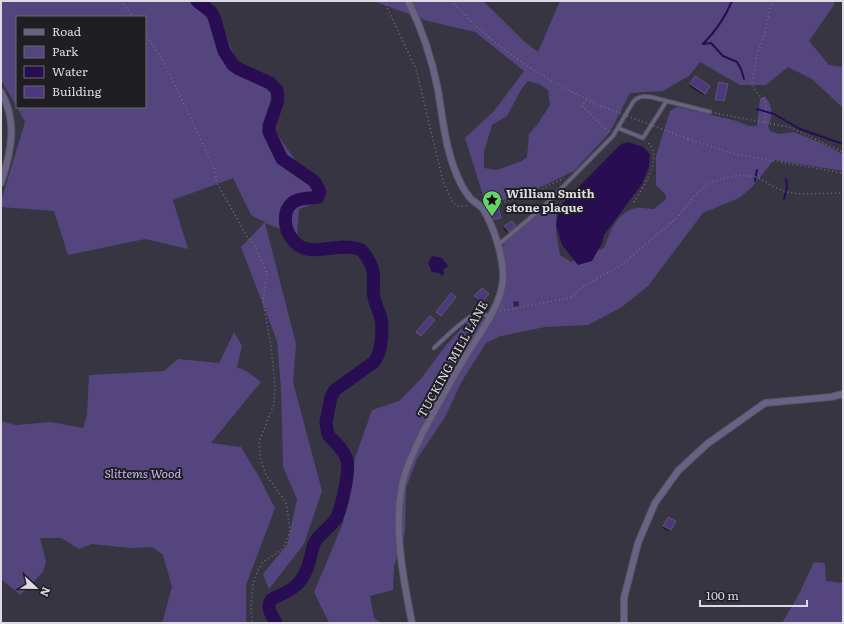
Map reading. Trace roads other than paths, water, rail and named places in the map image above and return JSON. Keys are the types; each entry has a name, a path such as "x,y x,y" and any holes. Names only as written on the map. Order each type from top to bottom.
{"street":[{"name":"TUCKING MILL LANE","path":"408,1 432,60 447,143 454,165 461,184 470,197 482,208 491,225 498,245 503,279 501,289 491,314 435,409 404,476 400,498 400,552 404,587 412,623"},
{"path":"1,92 6,100 12,131 8,162 1,183"},
{"path":"624,623 624,598 638,543 654,503 678,471 707,444 765,403 831,397 843,394"}],"lane":[{"path":"498,245 542,208 613,136 633,102 637,98 645,96 710,112"},
{"path":"618,128 643,138 666,102"},
{"path":"434,348 470,317 480,314 491,314"}],"water":[{"path":"628,142 643,147 650,154 649,167 642,184 604,235 602,243 592,261 578,265 562,245 556,225 559,207 621,144"},
{"path":"432,256 442,258 448,266 443,270 444,273 442,276 439,273 432,272 428,263"}],"waterway":[{"path":"197,1 211,12 214,17 224,51 233,65 270,83 277,90 278,100 269,126 269,132 282,159 314,181 320,191 318,197 297,200 291,204 285,217 288,232 298,245 311,250 343,247 361,250 365,254 373,270 373,292 381,318 381,341 377,358 374,362 335,390 331,397 326,422 328,435 344,453 348,465 345,488 339,512 335,520 315,541 308,567 301,580 292,589 272,599 270,602 269,608 276,623"},
{"path":"732,1 720,24 703,44 711,43 723,56 737,62 744,79"},
{"path":"757,109 774,114 800,129 843,144"},
{"path":"755,181 757,170"},
{"path":"784,199 787,187 786,179"}],"place":[{"name":"William Smith stone plaque","path":"492,217"}],"park label":[{"name":"Slittems Wood","path":"143,473"}]}
